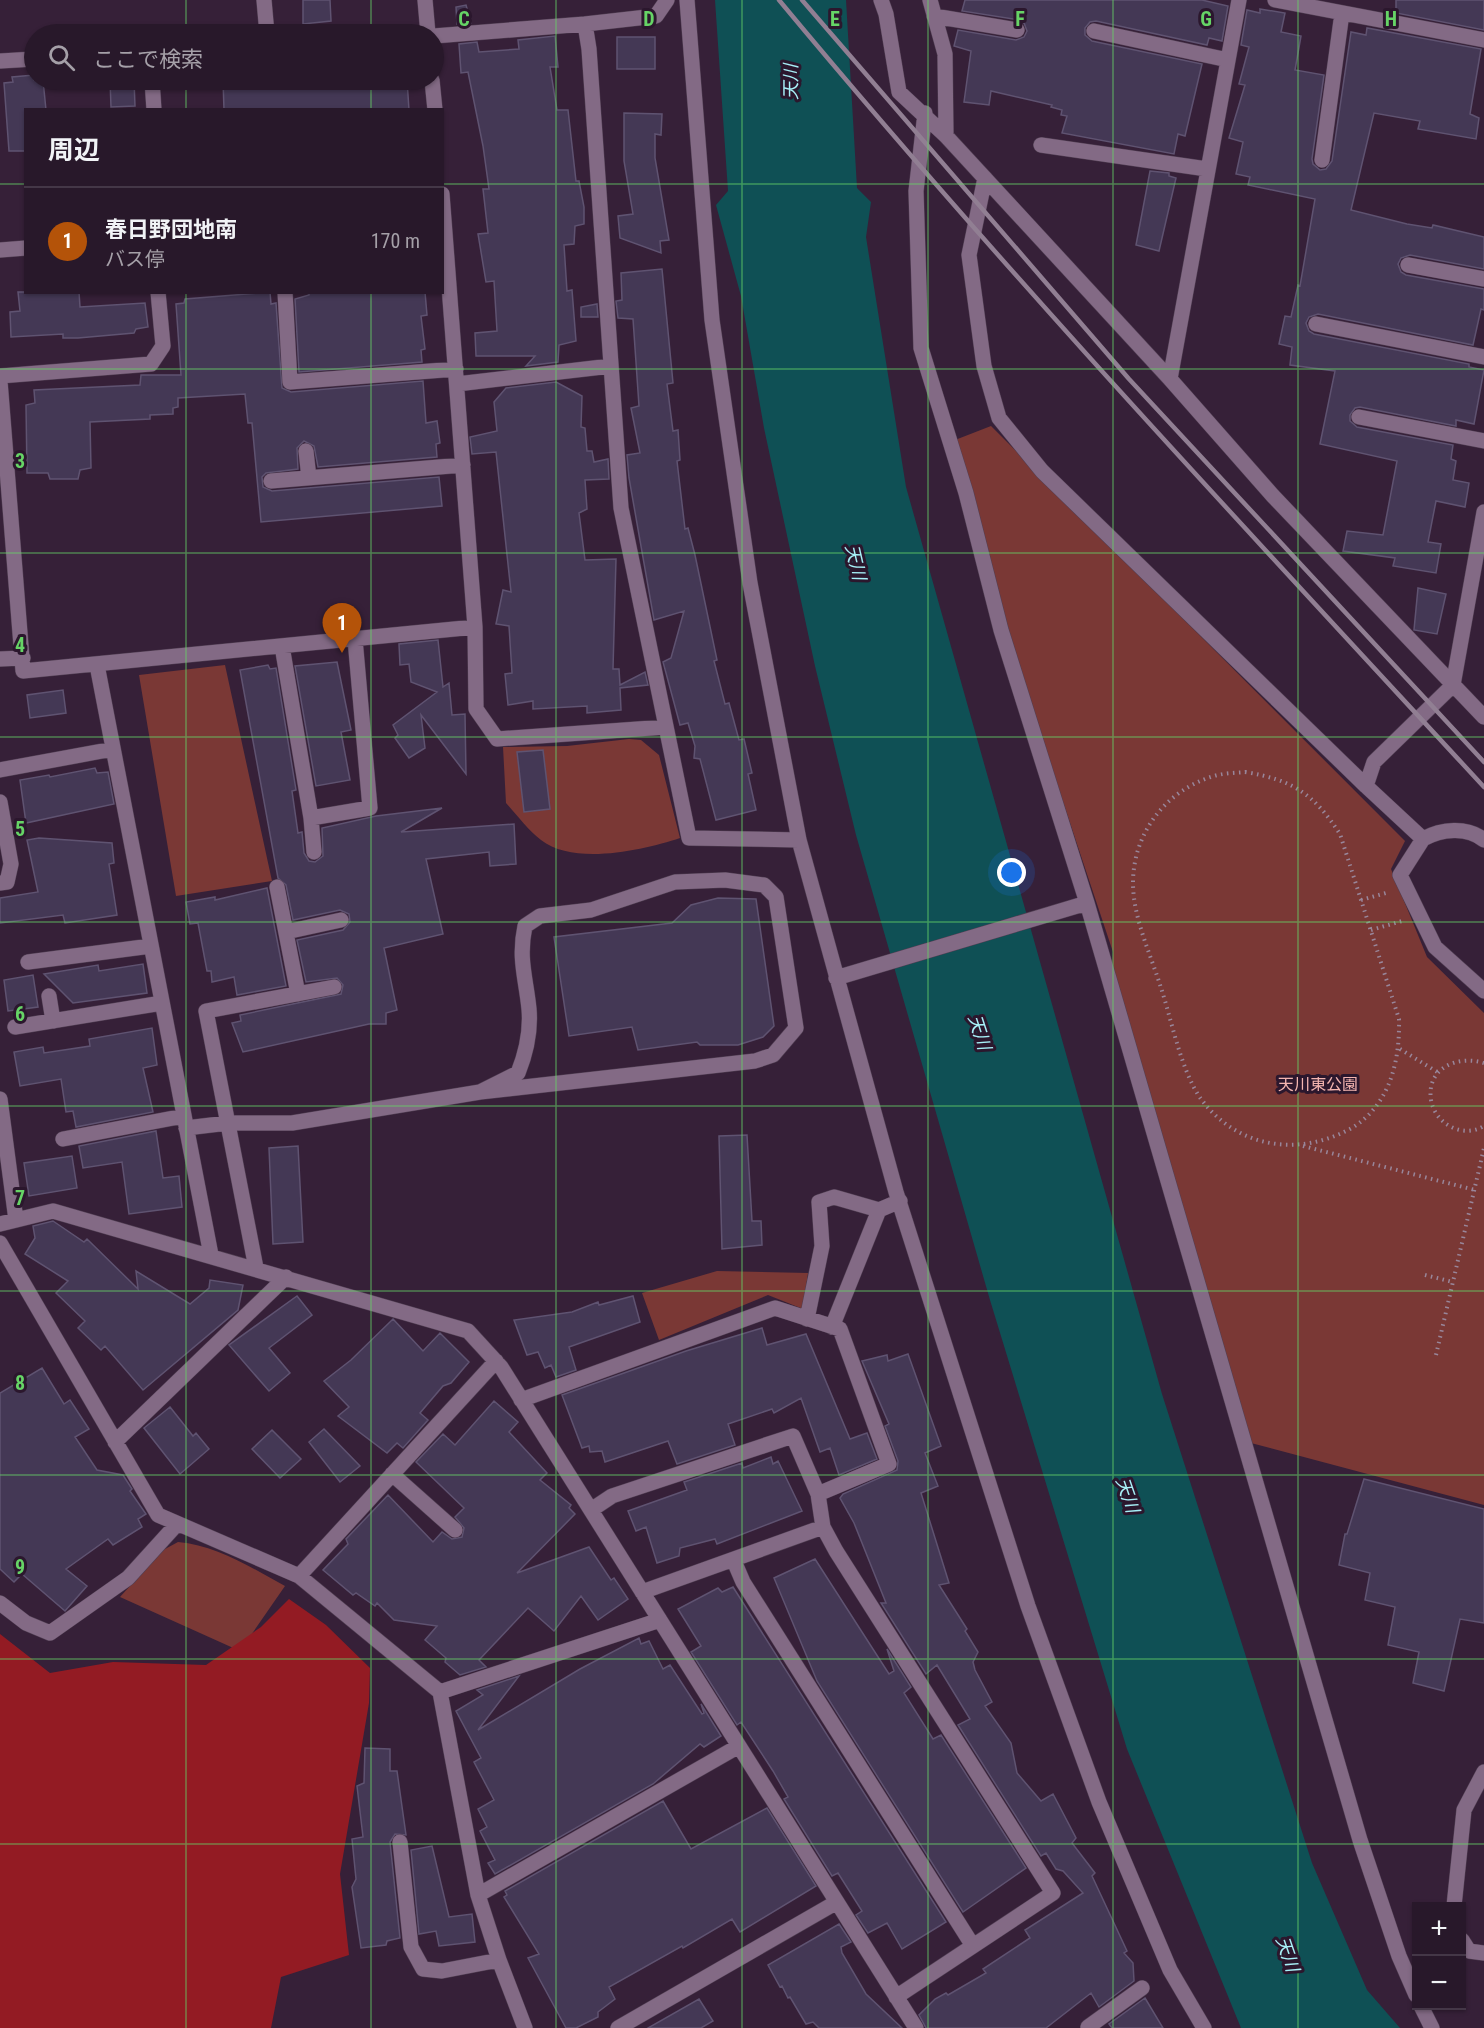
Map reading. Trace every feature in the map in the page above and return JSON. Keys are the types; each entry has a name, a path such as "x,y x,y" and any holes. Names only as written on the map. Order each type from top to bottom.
{"street":[{"path":"264,0 266,24"},
{"path":"425,0 427,24"},
{"path":"444,35 656,16 667,0"},
{"path":"687,0 712,320 750,583 799,840 900,1201 1028,1606 1095,1791 1170,1970 1204,2028"},
{"path":"881,0 886,14 900,92 946,136 1170,379 1273,496 1484,717"},
{"path":"930,0 945,54 946,136"},
{"path":"1170,379 1239,0"},
{"path":"1275,0 1484,40"},
{"path":"1322,160 1342,13"},
{"path":"934,16 1017,30"},
{"path":"585,24 621,508 689,838 799,840"},
{"path":"1094,31 1228,60"},
{"path":"0,62 24,61"},
{"path":"153,90 154,108"},
{"path":"433,90 435,108"},
{"path":"924,113 916,191 921,348 966,493 1001,630 1087,903 1360,1840 1399,1956 1412,1986"},
{"path":"1041,145 1207,169"},
{"path":"985,178 969,255 984,366 999,418 1042,471 1423,839"},
{"path":"444,245 475,627 476,709 497,739 666,727"},
{"path":"0,250 24,248"},
{"path":"1408,265 1484,279"},
{"path":"0,376 151,364 163,346 158,294"},
{"path":"285,294 290,382 456,376 611,366"},
{"path":"1316,324 1484,357"},
{"path":"0,381 23,671 475,627"},
{"path":"1359,417 1484,441"},
{"path":"306,451 309,478"},
{"path":"271,481 463,465"},
{"path":"1366,786 1374,762 1453,685 1479,568 1484,512"},
{"path":"311,818 370,808 355,639"},
{"path":"282,646 311,818 314,852"},
{"path":"0,659 23,658"},
{"path":"97,665 211,1255"},
{"path":"0,770 114,749"},
{"path":"0,802 11,864 7,882 0,883"},
{"path":"1484,840 1476,833 1438,830 1423,839 1400,875 1435,947 1484,991"},
{"path":"63,1139 185,1122 292,1123 480,1092 755,1061 773,1055 796,1028 776,897 764,885 725,880 675,882 591,910 540,916 525,926 521,946 521,967 530,1010 528,1049 518,1073 480,1092"},
{"path":"277,887 298,994"},
{"path":"836,978 1087,903"},
{"path":"286,932 341,920"},
{"path":"28,962 151,946"},
{"path":"256,1268 206,1011 334,987"},
{"path":"49,996 53,1021"},
{"path":"15,1027 162,1004"},
{"path":"0,1100 16,1220"},
{"path":"807,1319 822,1246 819,1202 834,1197 879,1210 900,1201"},
{"path":"832,1327 879,1210"},
{"path":"0,1224 53,1211 468,1331 496,1361 916,2028"},
{"path":"0,1243 158,1515 299,1576 440,1692 478,1895 499,1960 525,2028"},
{"path":"116,1442 286,1277"},
{"path":"521,1400 775,1308 840,1329 889,1464 818,1494"},
{"path":"299,1576 496,1361"},
{"path":"591,1510 612,1497 793,1436 818,1494 823,1527 1053,1893 896,1996"},
{"path":"392,1474 455,1530"},
{"path":"0,1603 26,1623 50,1633 128,1578 177,1524"},
{"path":"642,1592 734,1561 823,1527"},
{"path":"734,1561 743,1582 973,1946"},
{"path":"440,1692 660,1620"},
{"path":"478,1895 739,1746"},
{"path":"1454,1902 1464,1810 1484,1772"},
{"path":"400,1842 411,1947 423,1969 442,1971 499,1960"},
{"path":"618,2028 643,2022 837,1902"},
{"path":"1466,1947 1469,1951 1484,1953"},
{"path":"1088,2028 1142,1988"},
{"path":"1423,2010 1432,2028"}],"path":[{"path":"1302,1146 1331,1139 1357,1125 1378,1103 1393,1078 1400,1049 1399,1019 1340,834 1324,809 1309,796 1275,777 1245,772 1216,775 1188,786 1164,804 1147,827 1136,855 1133,884 1138,913 1188,1071 1200,1098 1220,1120 1245,1136 1273,1145 1302,1146 1475,1190"},
{"path":"1371,930 1419,915"},
{"path":"1400,1049 1439,1073"},
{"path":"1484,1063 1468,1058 1448,1064 1435,1078 1431,1099 1439,1118 1456,1130 1477,1130 1484,1126"},
{"path":"1436,1355 1484,1148"},
{"path":"1425,1275 1453,1282"}],"green space":[{"name":"天川東公園","path":"991,426 1405,841 1391,869 1427,957 1484,1013 1484,1505 1251,1443 1112,977 1113,952 1026,691 955,440"},
{"path":"225,665 272,881 176,896 139,675"},
{"path":"629,739 641,740 659,755 680,838 629,851 590,854 572,852 555,848 541,840 506,803 503,747 567,746"},
{"path":"717,1271 808,1273 803,1309 768,1295 659,1340 642,1293"},
{"path":"178,1542 220,1552 285,1586 240,1651 120,1597 148,1566 154,1555"}],"shaded area":[{"path":"289,1599 326,1625 370,1668 369,1703 340,1874 349,1955 281,1977 271,2028 0,2028 0,1634 50,1673 113,1662 206,1665 261,1627"}],"water":[{"name":"天川","path":"715,0 846,0 857,188 871,202 866,237 906,487 1162,1394 1312,1863 1367,1990 1400,2028 1241,2028 1127,1749 990,1300 856,835 815,666 764,428 741,296 716,205 728,191"}],"building":[{"path":"303,0 330,0 331,21 303,24"},
{"path":"965,0 1202,0 1228,6 1222,41 1209,38 1207,45 1096,21 1090,22 1085,28 1085,35 1092,41 1202,64 1185,136 1178,134 1174,154 1062,133 1067,116 1061,115 1062,110 1051,107 1052,105 991,91 989,105 964,102 971,51 954,46 958,30 1016,40 1024,37 1027,31 1024,23 1019,20 962,11"},
{"path":"1396,0 1484,0 1484,30 1396,13"},
{"path":"466,5 471,23 457,24 456,7"},
{"path":"1260,9 1285,13 1281,32 1301,36 1295,70 1324,75 1312,159 1313,164 1320,170 1326,169 1332,161 1351,32 1366,35 1367,28 1481,49 1470,114 1479,118 1476,139 1418,129 1420,121 1374,113 1351,210 1407,224 1432,228 1433,225 1484,237 1484,269 1410,255 1401,258 1398,264 1401,272 1406,275 1484,289 1484,310 1481,309 1473,345 1318,314 1309,317 1306,323 1309,331 1314,334 1469,364 1469,367 1484,370 1474,424 1456,420 1456,426 1360,407 1355,408 1350,415 1350,421 1357,427 1453,445 1451,459 1456,461 1453,480 1469,483 1465,507 1436,501 1428,542 1441,544 1436,573 1393,566 1395,558 1343,551 1347,531 1383,535 1397,461 1320,444 1335,371 1290,365 1292,347 1279,344 1285,316 1291,317 1298,285 1300,286 1315,199 1248,185 1250,177 1236,174 1243,142 1229,138 1245,85 1239,84 1249,47 1241,45 1247,10 1260,13"},
{"path":"555,36 558,67 550,67 557,110 568,110 576,181 579,181 584,207 584,224 575,226 574,244 564,245 567,291 572,290 576,341 559,345 558,362 526,366 535,356 476,356 475,333 497,331 494,281 486,282 478,234 488,233 483,189 489,189 468,72 461,73 459,44 477,42 479,52 519,49 518,40"},
{"path":"617,37 655,37 655,69 617,69"},
{"path":"24,76 24,90 44,90 46,108 24,108 24,151 9,151 4,83 13,82 12,77"},
{"path":"110,90 134,90 135,106 111,107"},
{"path":"223,90 408,90 409,108 224,108"},
{"path":"624,113 662,114 661,135 655,134 655,158 669,240 660,241 661,253 620,238 618,216 633,214 624,161"},
{"path":"1150,171 1169,173 1169,176 1176,178 1159,251 1136,245"},
{"path":"662,269 673,383 667,384 673,431 678,430 680,460 677,461 685,529 688,528 695,555 717,660 714,661 725,704 729,703 739,740 744,739 752,773 748,774 756,810 716,820 700,759 694,758 695,746 688,723 680,725 663,662 671,658 684,611 654,620 629,478 627,455 640,453 631,408 639,406 633,319 618,318 616,301 622,300 621,273"},
{"path":"18,292 24,292 24,294 79,294 80,307 145,303 148,327 136,329 134,333 78,338 63,338 63,334 11,337 10,312 20,311"},
{"path":"270,294 271,304 276,303 282,388 291,392 423,381 426,423 437,421 440,443 436,444 437,457 318,467 314,446 304,441 297,448 298,469 266,473 262,477 263,487 272,491 439,477 442,506 261,522 252,423 248,423 245,394 178,398 178,407 173,408 173,414 150,415 150,419 90,422 91,468 80,470 78,479 50,479 48,473 27,473 26,405 35,403 34,390 140,385 141,375 181,375 176,304 184,303 185,299"},
{"path":"425,294 427,315 421,316 425,349 421,350 422,362 299,372 295,299 309,295"},
{"path":"597,304 598,317 581,317 581,307"},
{"path":"556,382 582,396 581,427 585,428 587,451 592,451 594,462 608,459 609,479 585,480 587,509 579,513 585,560 616,559 613,669 619,669 620,685 645,672 648,685 620,688 621,710 587,713 587,706 533,709 533,701 508,705 505,674 512,673 509,626 496,624 503,590 511,592 496,452 472,454 470,437 497,431 494,402 506,388"},
{"path":"1418,588 1446,594 1437,634 1414,630"},
{"path":"438,640 443,687 449,683 452,715 465,714 466,774 421,715 425,748 409,758 395,738 398,735 393,725 437,692 411,682 409,664 400,665 399,644"},
{"path":"337,662 351,730 341,732 350,780 316,786 295,666"},
{"path":"268,665 270,669 276,668 296,790 292,791 298,833 302,832 304,853 309,861 315,862 323,856 322,828 376,816 442,808 401,832 514,824 516,864 490,866 489,852 426,859 443,934 384,948 397,1010 386,1013 386,1024 369,1024 243,1052 232,1023 241,1021 240,1015 341,994 343,985 337,978 306,982 297,940 343,930 350,922 349,914 340,910 293,920 286,885 278,878 240,670"},
{"path":"63,690 66,713 30,718 27,695"},
{"path":"543,750 550,809 524,812 517,752"},
{"path":"95,768 97,773 108,772 114,804 26,823 20,780"},
{"path":"39,838 112,843 114,863 109,864 117,915 65,923 63,915 0,923 0,898 38,892 27,840"},
{"path":"267,888 286,986 237,995 234,977 212,982 211,971 207,971 198,923 190,924 186,902 215,897 215,900"},
{"path":"718,898 756,899 774,1026 763,1037 738,1045 700,1045 697,1042 638,1050 632,1027 569,1036 554,937 672,923 691,905"},
{"path":"143,964 147,993 73,1003 44,974 98,965 99,971"},
{"path":"33,975 38,1007 8,1011 4,980"},
{"path":"152,1028 157,1065 143,1068 153,1112 76,1127 73,1111 66,1112 61,1079 20,1086 14,1052 43,1047 44,1053 90,1046 89,1039"},
{"path":"156,1131 163,1178 179,1176 182,1207 129,1214 122,1162 83,1168 79,1146"},
{"path":"747,1135 752,1221 761,1221 762,1245 722,1249 719,1136"},
{"path":"298,1146 303,1242 273,1244 269,1148"},
{"path":"72,1156 77,1188 29,1196 24,1163"},
{"path":"53,1221 84,1242 87,1239 138,1289 136,1271 190,1304 209,1288 210,1280 243,1285 238,1310 143,1390 105,1346 101,1350 78,1328 85,1321 56,1293 68,1281 25,1254 35,1238 33,1226"},
{"path":"297,1296 312,1315 269,1348 290,1373 269,1391 229,1345"},
{"path":"633,1296 640,1322 569,1347 576,1370 556,1377 551,1365 545,1368 538,1352 527,1355 514,1320 572,1312 598,1302 599,1305"},
{"path":"393,1319 423,1351 440,1333 469,1362 451,1383 443,1386 420,1413 428,1420 403,1448 397,1443 387,1453 338,1416 349,1407 324,1381 351,1360"},
{"path":"762,1328 767,1345 806,1334 850,1439 867,1433 877,1459 839,1475 830,1448 820,1452 801,1398 774,1413 772,1409 728,1424 735,1445 677,1464 668,1441 605,1462 602,1451 590,1452 589,1446 582,1448 562,1395 686,1351"},
{"path":"908,1354 941,1446 925,1453 938,1486 921,1493 949,1583 939,1585 967,1629 965,1631 978,1652 973,1662 975,1670 992,1702 985,1706 1011,1743 1017,1773 1041,1801 1053,1794 1076,1838 1072,1843 1095,1873 1092,1876 1127,1951 1124,1953 1133,1963 1134,1981 1099,2007 1091,1993 1046,2028 926,2028 919,2015 935,1999 946,1993 948,1995 986,1973 983,1969 1030,1938 1025,1930 1083,1893 1063,1871 1056,1869 1046,1853 1041,1856 958,1725 970,1719 937,1665 926,1674 881,1603 886,1603 854,1523 840,1498 843,1494 897,1470 898,1461 885,1426 889,1424 862,1361 887,1355 888,1361"},
{"path":"42,1368 64,1404 70,1400 89,1429 75,1437 97,1470 123,1475 132,1489 130,1491 146,1514 138,1519 142,1527 113,1545 108,1539 66,1569 87,1586 65,1611 22,1574 14,1582 0,1569 0,1393"},
{"path":"494,1401 518,1422 509,1432 547,1473 540,1480 571,1505 569,1508 575,1514 517,1573 589,1547 611,1580 614,1578 628,1599 598,1620 581,1596 554,1631 528,1608 479,1660 486,1667 460,1675 445,1662 446,1658 425,1640 437,1626 394,1620 377,1603 375,1606 356,1593 353,1595 323,1570 348,1544 346,1539 388,1495 433,1542 442,1532 452,1539 462,1537 464,1528 455,1517 464,1508 416,1462 443,1434 455,1445"},
{"path":"170,1407 193,1436 196,1433 209,1449 180,1474 144,1428"},
{"path":"324,1429 360,1466 340,1482 309,1442"},
{"path":"272,1430 301,1459 280,1478 252,1449"},
{"path":"771,1457 773,1464 778,1461 802,1511 717,1544 715,1539 680,1548 679,1556 657,1563 646,1527 636,1531 628,1511 687,1490 684,1482 742,1463 743,1468"},
{"path":"1364,1479 1484,1509 1484,1623 1460,1619 1444,1691 1413,1683 1419,1652 1388,1645 1395,1607 1365,1600 1370,1573 1339,1565 1345,1534 1347,1534"},
{"path":"815,1559 889,1674 894,1671 887,1649 911,1687 904,1693 933,1739 941,1735 1026,1868 963,1912 817,1681 774,1578"},
{"path":"733,1587 946,1922 902,1949 887,1923 868,1933 856,1915 862,1911 838,1873 832,1876 784,1799 788,1797 773,1771 741,1722 737,1725 691,1652 701,1646 678,1609 718,1588 722,1592"},
{"path":"639,1638 641,1644 649,1641 663,1669 670,1665 702,1714 704,1713 701,1704 721,1736 704,1747 700,1744 653,1784 495,1874 488,1863 495,1860 480,1831 487,1827 478,1809 494,1800 474,1762 481,1758 456,1711 483,1695 477,1690 519,1676 478,1730 580,1669"},
{"path":"365,1748 390,1749 390,1771 397,1771 406,1835 395,1834 390,1842 400,1938 387,1941 386,1945 361,1948 352,1887 356,1879 352,1839 363,1837 357,1786 364,1783"},
{"path":"663,1801 691,1849 767,1808 816,1886 740,1932 732,1919 609,1987 615,1999 598,2012 598,2017 576,2028 566,2028 528,1958 539,1954 504,1897 507,1895 505,1891"},
{"path":"432,1846 449,1917 472,1914 475,1942 439,1946 436,1931 419,1934 411,1850"},
{"path":"839,1924 851,1942 841,1947 842,1953 866,1994 902,2028 819,2028 813,2022 806,2024 790,1997 788,1998 782,1986 780,1987 768,1965"},
{"path":"1145,1998 1163,2028 1112,2028 1109,2024"},
{"path":"699,1999 713,2021 701,2028 648,2028"}],"railway":[{"path":"779,0 950,201 1038,300 1215,496 1484,787"},
{"path":"802,0 1129,379 1484,762"}],"place":[{"name":"春日野団地南","path":"342,653"}]}
